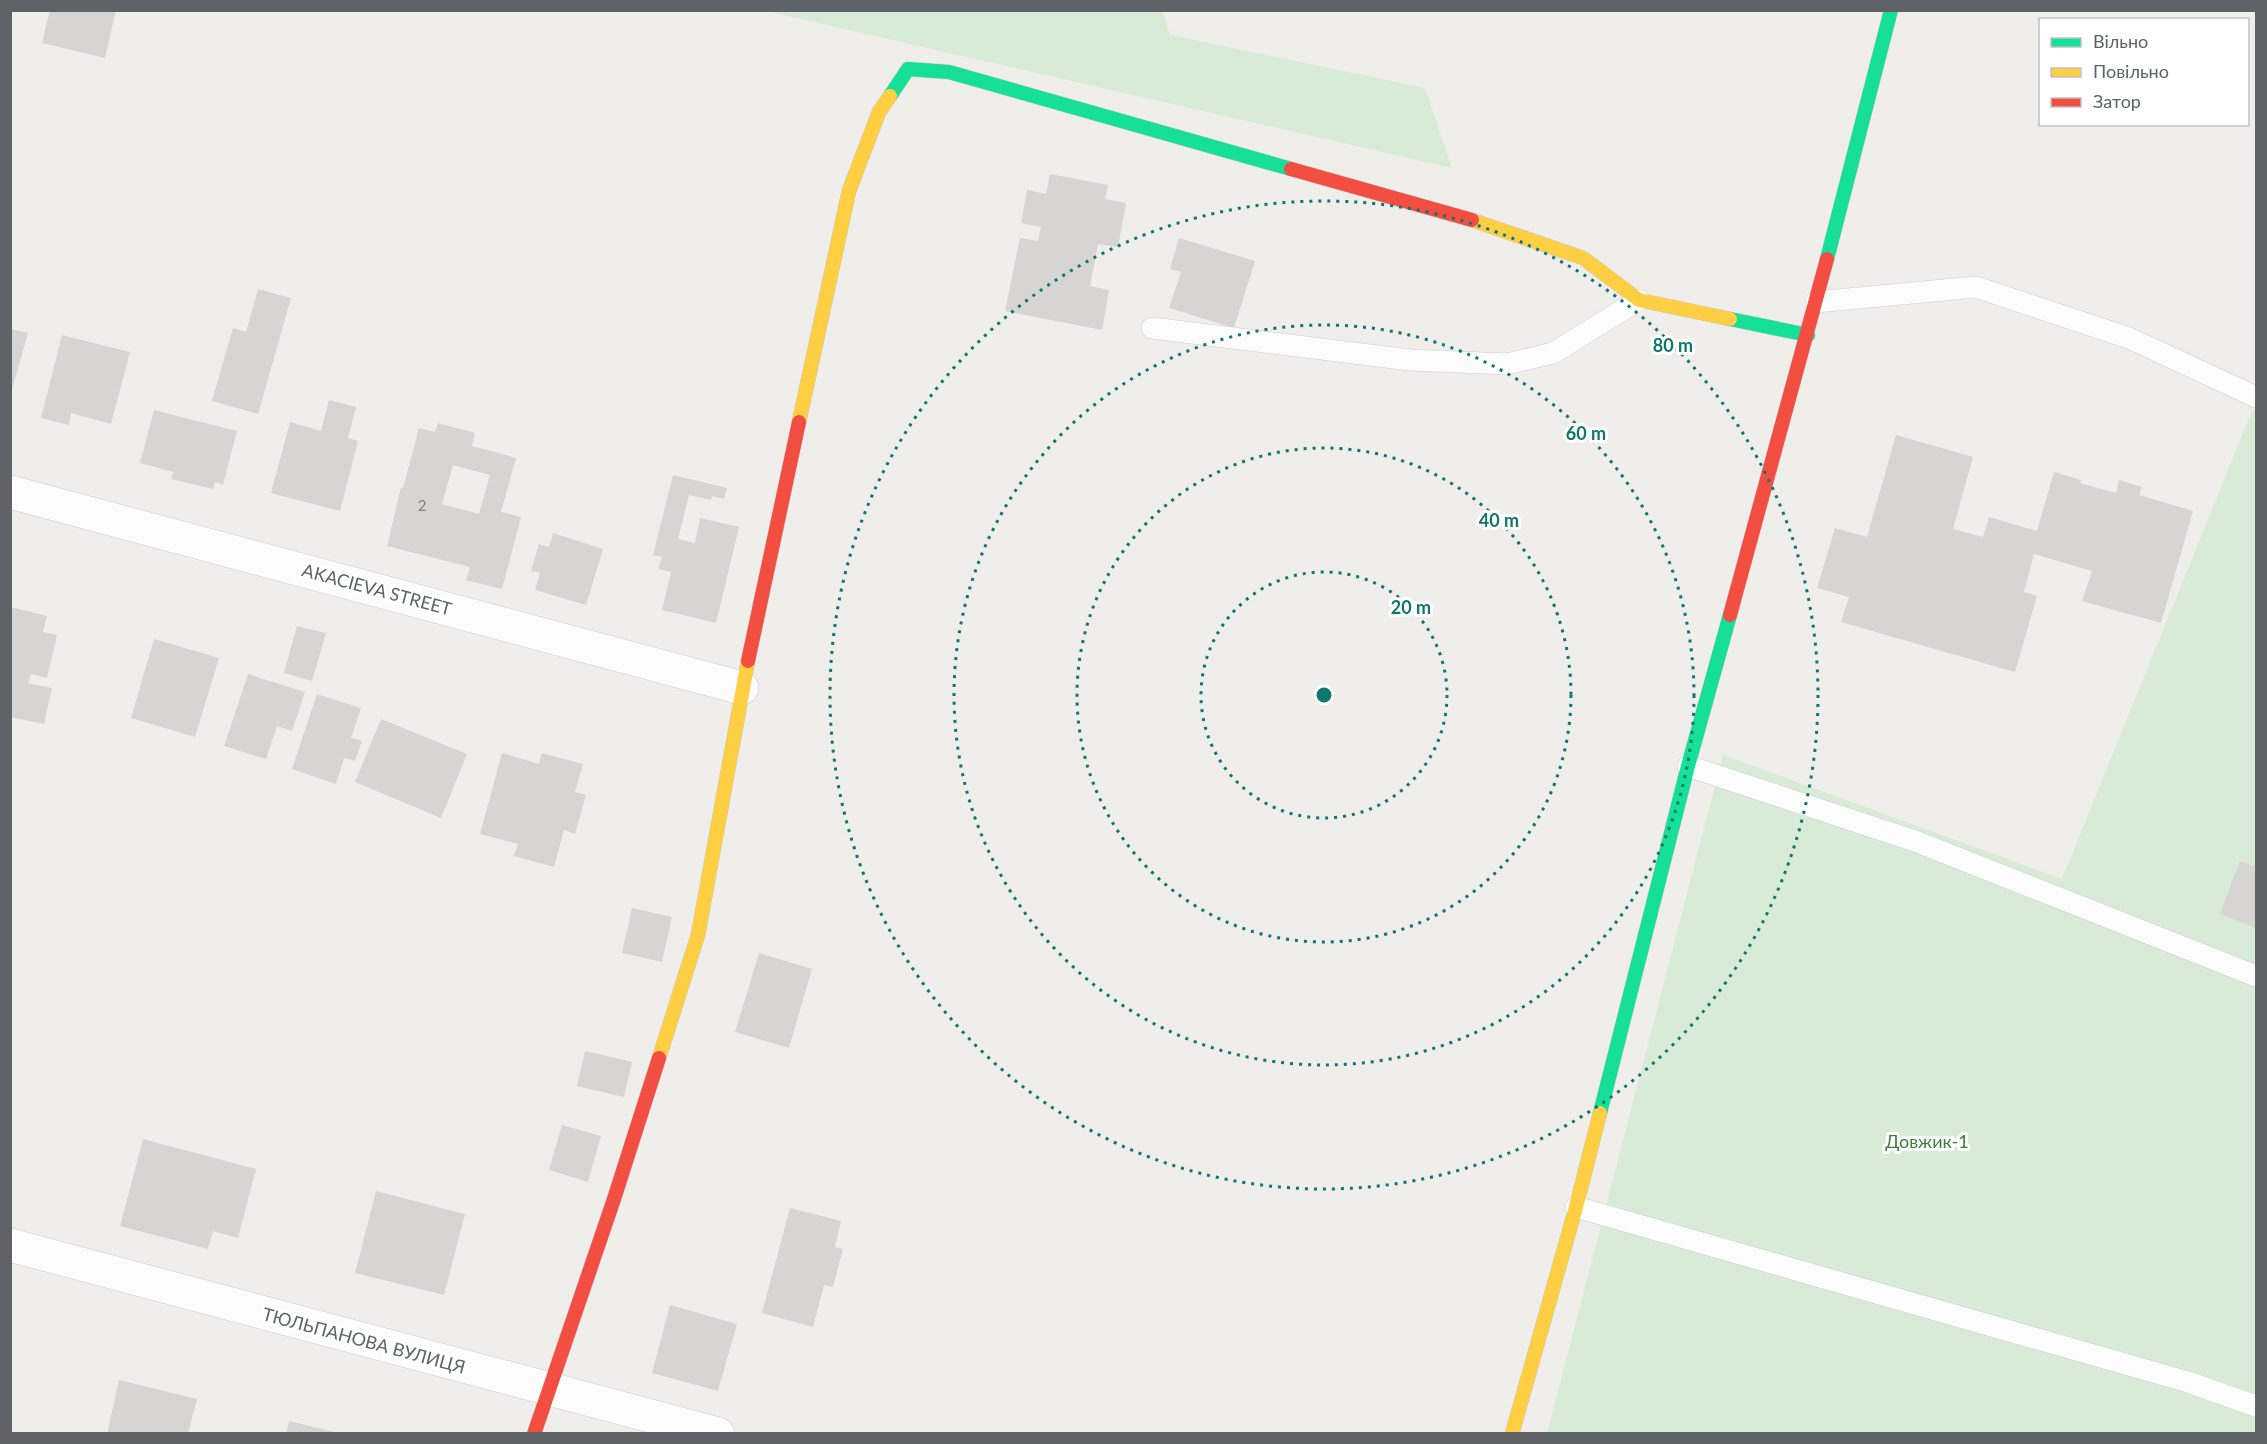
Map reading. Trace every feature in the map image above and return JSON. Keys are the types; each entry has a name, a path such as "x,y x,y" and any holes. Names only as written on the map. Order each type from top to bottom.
{"street":[{"path":"1512,1434 1576,1207 1688,766 1808,335 1892,10"},
{"path":"534,1434 614,1199 698,935 742,688 849,191 879,112 908,69 949,72 1473,219 1583,258 1640,300 1808,335"},
{"name":"AKACIEVA STREET","path":"10,492 742,688"},
{"name":"ТЮЛЬПАНОВА ВУЛИЦЯ","path":"10,1245 718,1434"}],"lane":[{"path":"1816,302 1976,288 2129,338 2256,397"},
{"path":"1152,328 1410,360 1507,364 1553,353 1640,300"},
{"path":"1688,766 1915,841 2256,976"},
{"path":"1576,1207 2188,1382 2256,1406"}],"green space":[{"path":"766,11 1162,11 1170,35 1425,88 1452,168"},
{"name":"Довжик-1","path":"2252,411 2256,412 2256,1433 1547,1434 1723,755 2062,879"}],"building":[{"path":"50,10 116,10 105,58 42,43"},
{"path":"1050,174 1108,185 1105,199 1126,203 1118,247 1098,244 1090,286 1109,290 1102,330 1005,311 1020,238 1038,241 1041,227 1021,223 1027,190 1046,194"},
{"path":"1179,238 1255,261 1234,328 1169,308 1181,272 1170,269"},
{"path":"258,289 291,298 258,414 212,401 233,328 246,332"},
{"path":"10,329 28,333 11,393 10,393"},
{"path":"62,335 130,352 111,424 71,413 69,425 41,418"},
{"path":"329,400 356,407 348,438 358,441 340,511 271,493 290,422 321,431"},
{"path":"154,410 237,431 223,485 215,482 213,489 171,479 173,472 140,463"},
{"path":"438,423 475,433 472,446 516,458 501,512 521,517 502,589 466,580 470,567 387,546 401,487 403,488 419,428 435,432","holes":["453,465 490,475 479,514 442,504"]},
{"path":"1896,435 1973,457 1953,529 1983,537 1989,517 2037,531 2054,472 2081,480 2080,483 2116,493 2119,480 2142,487 2139,495 2193,511 2161,623 2082,601 2092,571 2034,554 2024,592 2037,596 2015,672 1841,622 1849,597 1817,588 1835,528 1867,537"},
{"path":"673,475 727,488 724,499 712,496 711,500 689,495 678,539 695,543 700,518 739,527 716,623 662,610 671,572 658,569 662,557 653,555"},
{"path":"553,533 603,549 586,605 535,590 540,573 531,571 539,544 549,547"},
{"path":"10,607 47,616 43,632 57,635 47,678 31,674 28,683 52,688 44,724 10,717"},
{"path":"297,626 326,633 312,681 284,673"},
{"path":"154,639 219,658 195,737 131,718"},
{"path":"248,674 305,692 292,731 277,726 266,759 224,746"},
{"path":"317,694 361,708 351,738 362,741 355,761 344,758 336,784 292,769"},
{"path":"381,719 467,754 441,818 355,782"},
{"path":"502,753 539,764 542,753 583,764 575,792 586,795 575,834 564,830 554,867 514,856 518,844 480,834"},
{"path":"2240,861 2256,867 2256,928 2220,914"},
{"path":"632,908 672,917 662,962 622,953"},
{"path":"759,953 812,969 789,1048 735,1032"},
{"path":"585,1051 632,1062 624,1097 577,1086"},
{"path":"562,1125 601,1136 588,1182 549,1170"},
{"path":"143,1139 256,1169 238,1238 213,1231 208,1249 120,1226"},
{"path":"376,1191 465,1214 444,1295 355,1273"},
{"path":"790,1208 841,1221 835,1247 843,1249 833,1287 824,1285 813,1327 762,1313"},
{"path":"670,1305 737,1324 718,1391 652,1373"},
{"path":"119,1380 197,1399 188,1434 107,1434"},
{"path":"289,1421 338,1433 338,1434 286,1434"}],"traffic: fast":[{"path":"1827,259 1891,10"},
{"path":"890,96 908,69 949,72 1291,169"},
{"path":"1730,319 1808,335"},
{"path":"1600,1113 1688,766 1730,615"}],"traffic: slow":[{"path":"799,422 849,191 879,112 890,96"},
{"path":"1472,220 1583,258 1639,300 1730,319"},
{"path":"659,1058 698,935 748,661"},
{"path":"1512,1434 1600,1113"}],"traffic: jam":[{"path":"1291,169 1472,220"},
{"path":"1730,615 1827,259"},
{"path":"748,661 799,422"},
{"path":"534,1434 659,1058"}]}
